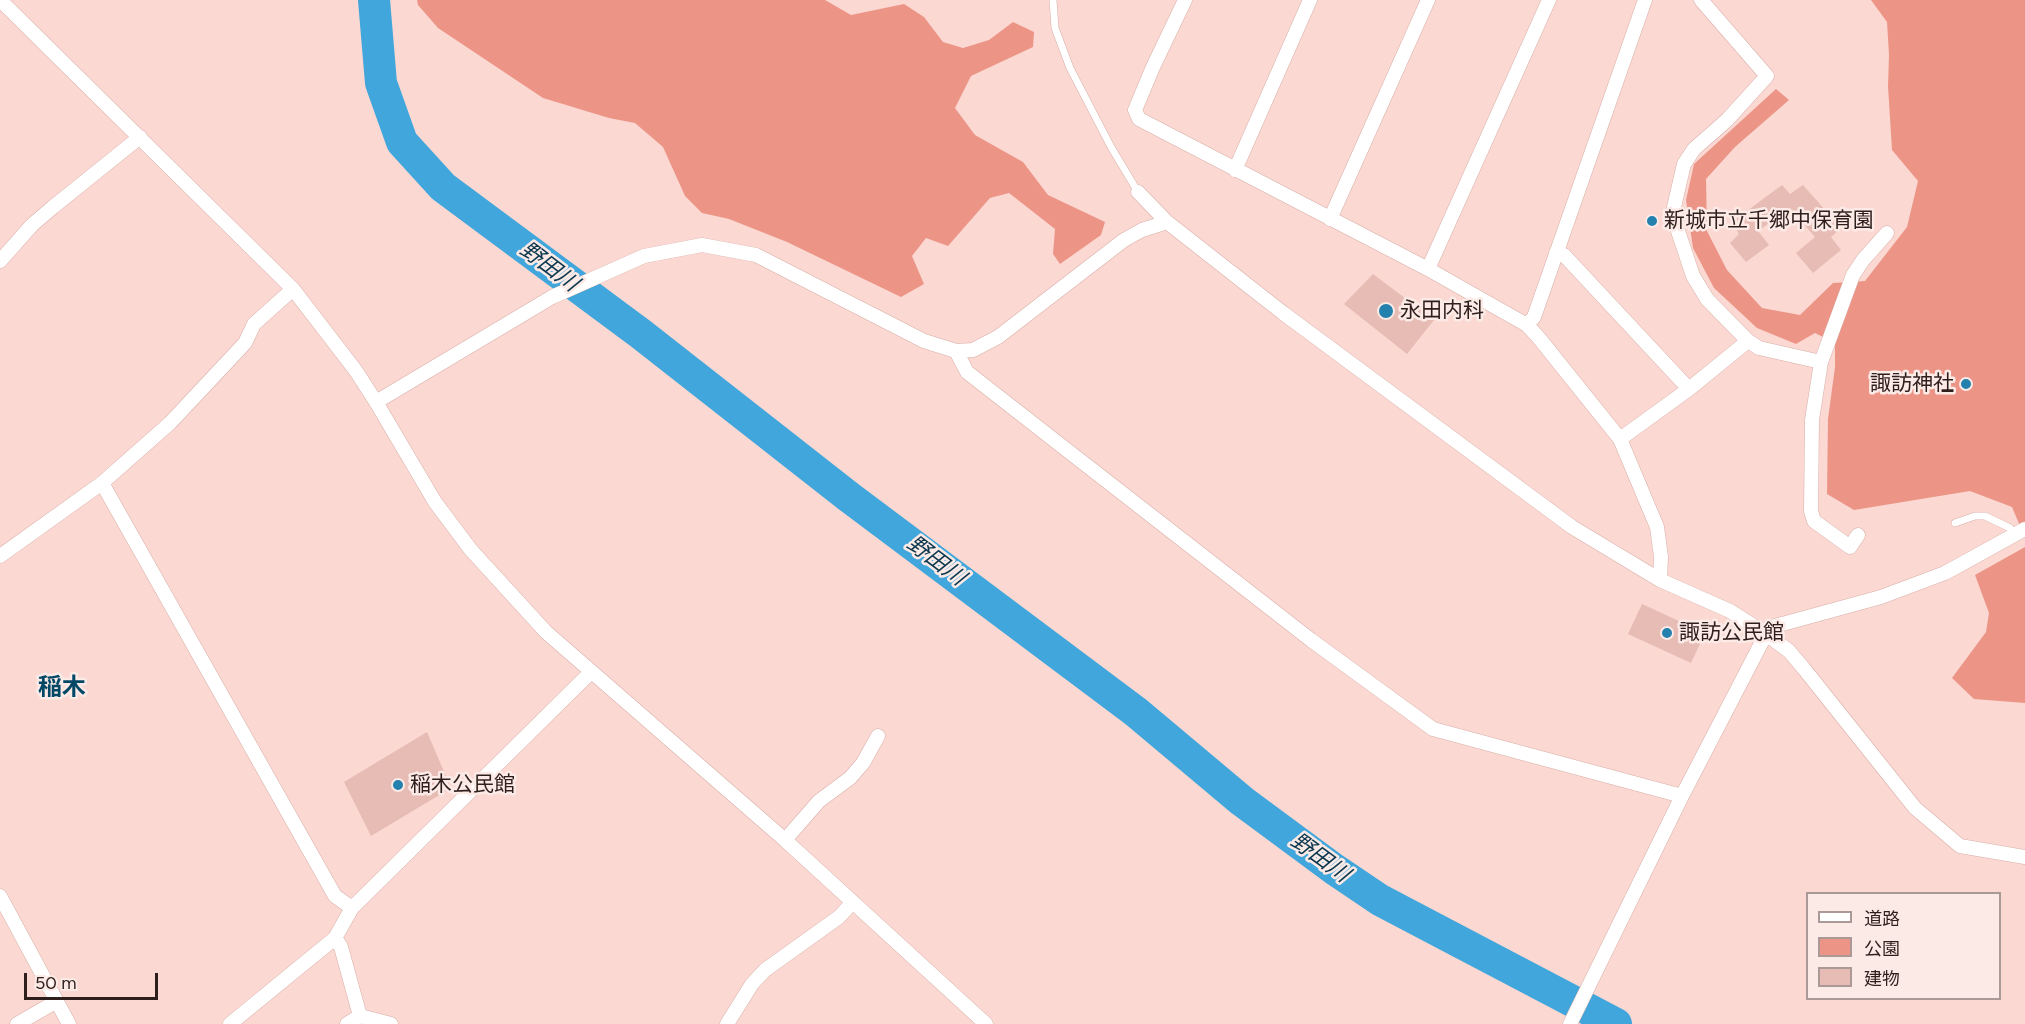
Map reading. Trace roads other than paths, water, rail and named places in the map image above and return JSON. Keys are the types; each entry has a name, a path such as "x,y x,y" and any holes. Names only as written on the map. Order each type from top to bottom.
{"street":[{"path":"1,0 293,289 356,372 435,502 471,550 546,632 784,840 986,1024"},
{"path":"1185,0 1135,110 1138,119 1428,269 1527,325 1620,439 1657,526 1661,557 1660,580"},
{"path":"1234,170 1310,0"},
{"path":"1330,219 1428,0"},
{"path":"1428,269 1549,0"},
{"path":"1527,325 1534,317 1644,0"},
{"path":"1701,0 1767,76 1726,120 1694,149 1684,164 1674,207 1677,228 1693,276 1707,299 1748,341 1759,348 1821,362"},
{"path":"0,261 52,207 140,138"},
{"path":"1138,192 1167,222 1283,313 1562,520 1660,580 1730,611 1789,651 1915,808 1960,846 2025,857"},
{"path":"376,402 552,297 644,256 702,245 756,255 924,341 956,351 973,350 998,337 1124,240 1142,230 1167,222"},
{"path":"1858,535 1850,547 1814,520 1811,511 1812,420 1821,362 1853,275 1887,233"},
{"path":"1556,253 1564,255 1689,389"},
{"path":"0,556 102,483 171,423 245,343 254,324 293,289"},
{"path":"1620,439 1689,389 1748,341"},
{"path":"956,351 968,372 1311,640 1433,729 1682,796"},
{"path":"102,483 335,896 352,908"},
{"path":"1571,1022 1682,796 1766,634 1775,626 1881,597 1945,573 2020,532"},
{"path":"230,1024 335,938 352,908 591,672"},
{"path":"784,840 819,801 850,778 863,763 878,736"},
{"path":"0,896 69,1024"},
{"path":"727,1024 752,984 765,970 839,917 853,902"},
{"path":"335,938 341,947 360,1016"},
{"path":"17,1024 57,1001"},
{"path":"347,1024 360,1016 391,1024"}],"lane":[{"path":"1053,0 1055,28 1070,68 1111,147 1138,192"},
{"path":"1955,523 1975,516 1985,516 2020,532"}],"waterway":[{"name":"野田川","path":"374,0 381,83 402,142 443,187 641,334 849,497 1136,712 1242,801 1334,869 1380,900 1616,1024"}],"place":[{"name":"新城市立千郷中保育園","path":"1652,221"},
{"name":"永田内科","path":"1386,311"},
{"name":"諏訪神社","path":"1966,384"},
{"name":"諏訪公民館","path":"1667,633"},
{"name":"稲木公民館","path":"398,785"}],"district":[{"name":"稲木","path":"62,688"}]}
